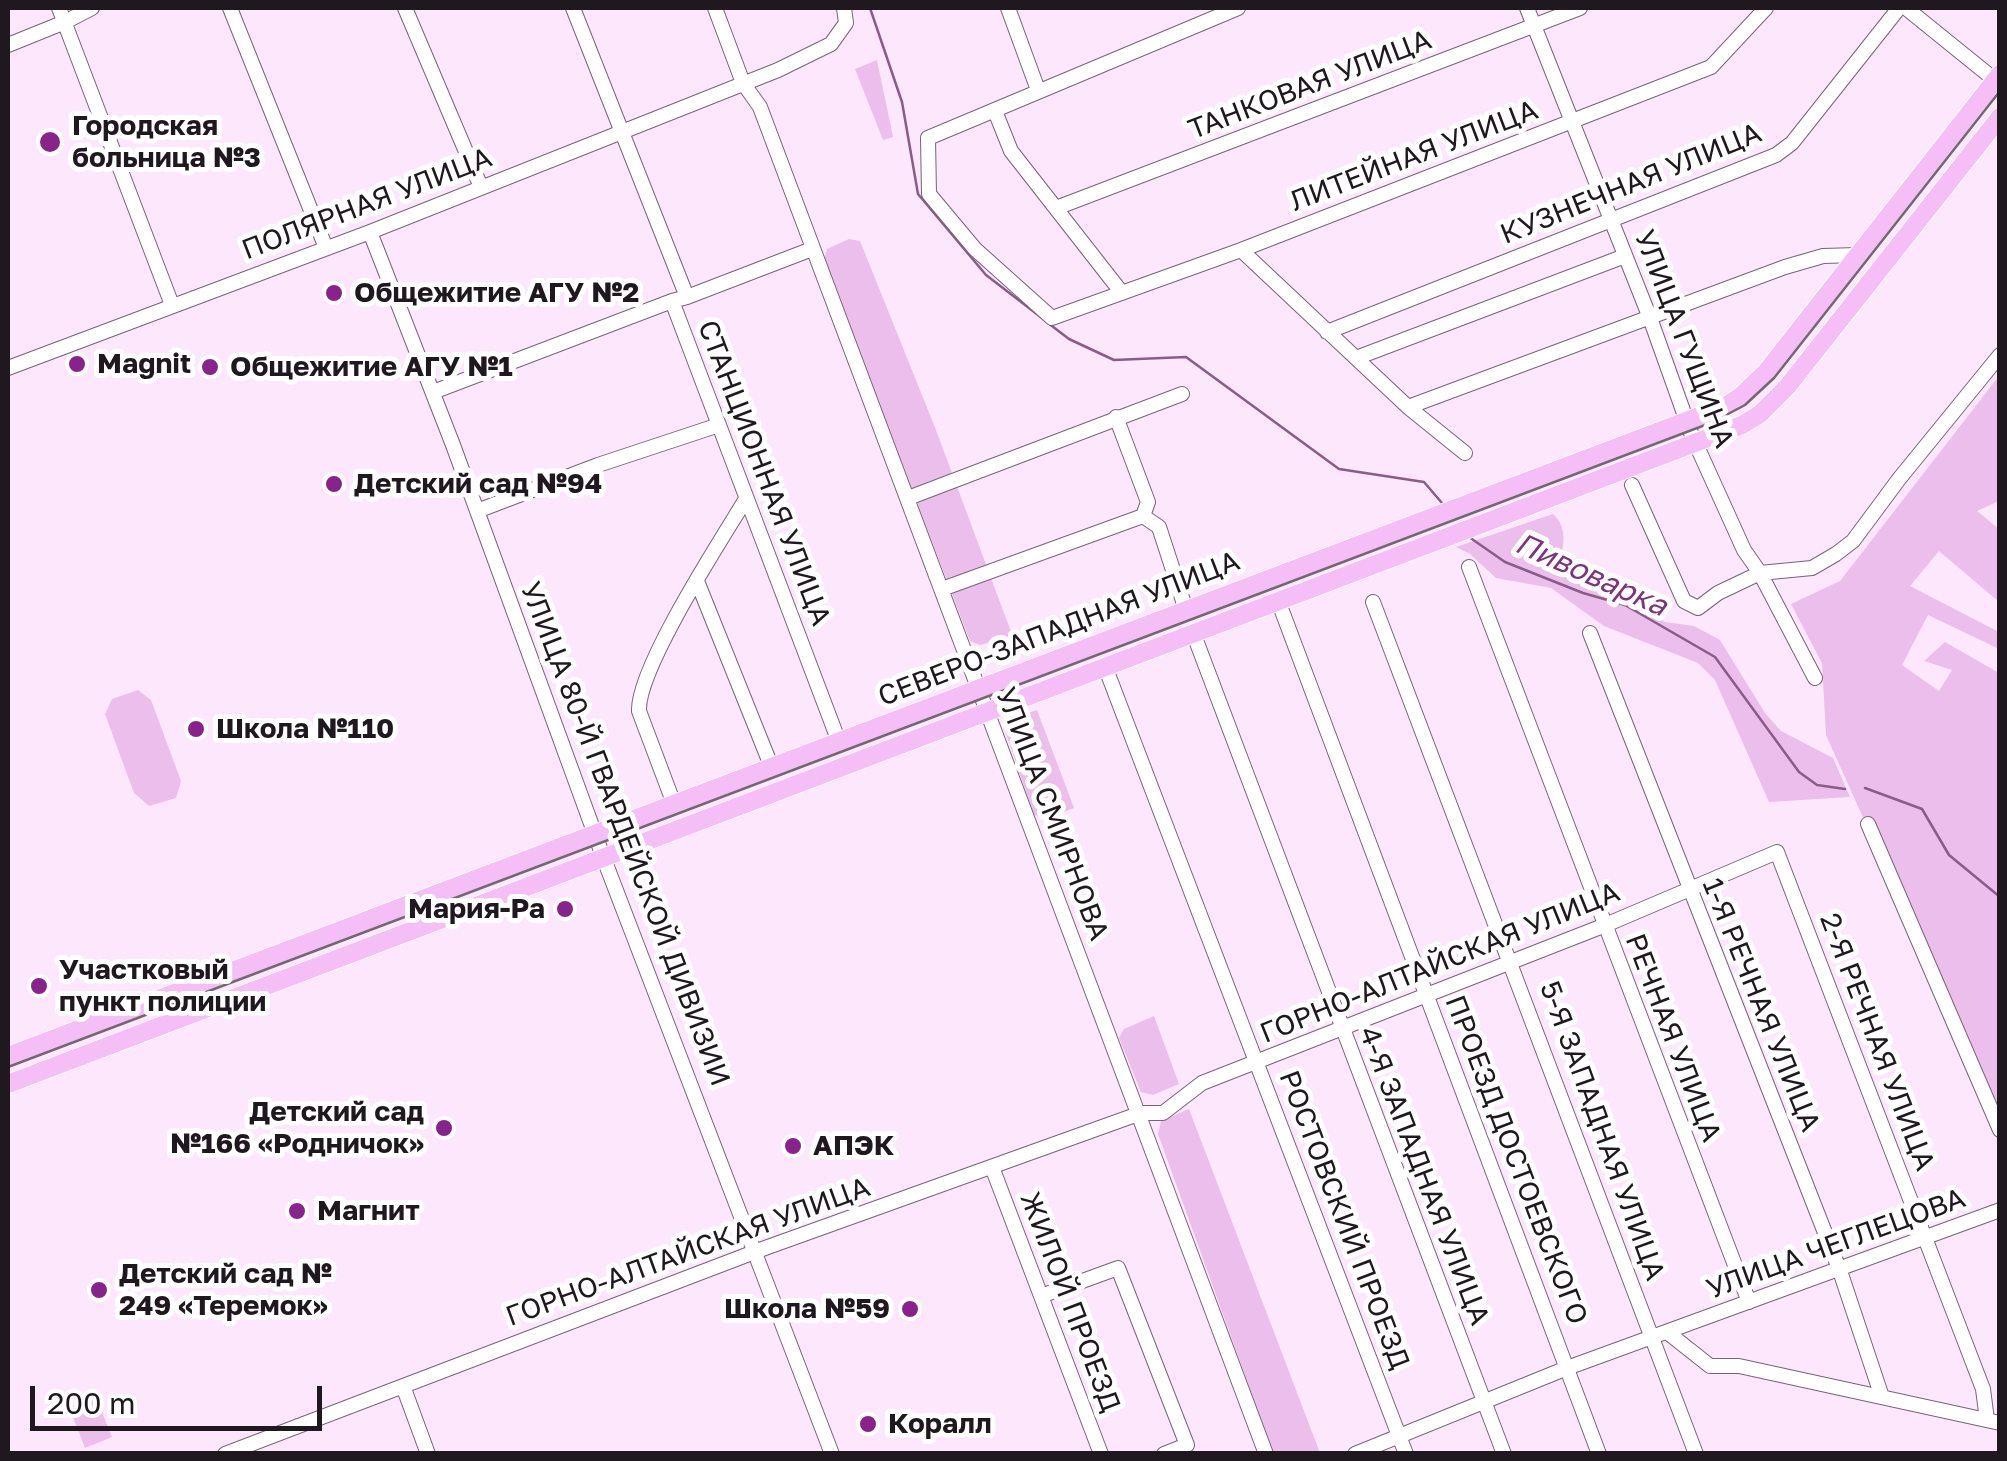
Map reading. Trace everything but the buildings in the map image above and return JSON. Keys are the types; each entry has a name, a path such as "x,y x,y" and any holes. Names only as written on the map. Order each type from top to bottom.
{"main road":[{"name":"СЕВЕРО-ЗАПАДНАЯ УЛИЦА","path":"8,1056 1726,406 1754,385 1998,77"},
{"name":"СЕВЕРО-ЗАПАДНАЯ УЛИЦА","path":"8,1084 1742,425 1774,401 2000,117"}],"street":[{"path":"8,44 62,15 92,8"},
{"path":"230,8 326,248"},
{"path":"405,8 481,186"},
{"name":"СТАНЦИОННАЯ УЛИЦА","path":"574,8 623,130 719,425 839,742"},
{"name":"УЛИЦА СМИРНОВА","path":"715,8 743,83 760,107 1266,1454"},
{"name":"ПОЛЯРНАЯ УЛИЦА","path":"8,368 370,232 743,83 831,44 844,29 844,8"},
{"path":"1008,8 1038,90"},
{"path":"1122,293 1010,151 996,111 1238,8"},
{"name":"УЛИЦА ГУЩИНА","path":"1528,8 1650,318 1686,421 1744,550 1815,678"},
{"name":"ТАНКОВАЯ УЛИЦА","path":"1056,208 1580,8"},
{"name":"ЛИТЕЙНАЯ УЛИЦА","path":"996,111 928,138 929,194 975,249 1052,318 1241,250 1711,67 1766,8"},
{"path":"1903,8 1998,77"},
{"name":"КУЗНЕЧНАЯ УЛИЦА","path":"1326,332 1776,156 1792,144 1903,8"},
{"path":"62,15 172,305"},
{"name":"УЛИЦА 80-Й ГВАРДЕЙСКОЙ ДИВИЗИИ","path":"370,232 832,1454"},
{"path":"433,392 812,249"},
{"path":"1241,250 1408,407 1465,453"},
{"path":"1356,358 1626,256"},
{"path":"1408,407 1785,267 1823,256 1857,256"},
{"path":"1632,485 1684,601 1692,607 1698,608 1718,593 1760,573 1812,568 1853,541 2000,354"},
{"path":"908,498 1182,394"},
{"path":"1116,417 1148,502 1144,516"},
{"path":"477,511 719,425"},
{"path":"674,804 639,700 696,581 746,499"},
{"path":"942,589 1144,516"},
{"path":"1144,516 1159,527 1186,610"},
{"name":"РЕЧНАЯ УЛИЦА","path":"1469,567 1749,1302"},
{"path":"696,581 772,768"},
{"name":"5-Я ЗАПАДНАЯ УЛИЦА","path":"1373,602 1696,1454"},
{"name":"ПРОЕЗД ДОСТОЕВСКОГО","path":"1279,603 1599,1454"},
{"name":"1-Я РЕЧНАЯ УЛИЦА","path":"1590,634 1840,1271 1882,1397"},
{"name":"4-Я ЗАПАДНАЯ УЛИЦА","path":"1194,635 1504,1454"},
{"name":"РОСТОВСКИЙ ПРОЕЗД","path":"1106,669 1406,1454"},
{"path":"1868,824 2000,1130"},
{"name":"ГОРНО-АЛТАЙСКАЯ УЛИЦА","path":"226,1454 757,1252 1140,1113 1163,1113 1202,1083 1603,926 1776,852"},
{"name":"2-Я РЕЧНАЯ УЛИЦА","path":"1776,852 1817,950 1993,1421"},
{"name":"ЖИЛОЙ ПРОЕЗД","path":"992,1167 1101,1454"},
{"name":"УЛИЦА ЧЕГЛЕЦОВА","path":"1355,1454 1567,1368 2000,1210"},
{"path":"1041,1296 1118,1268 1188,1445 1164,1454"},
{"path":"1667,1332 1710,1366 1739,1366 1993,1421"},
{"path":"403,1386 428,1454"}],"shaded area":[{"path":"877,60 893,137 883,140 855,69"},
{"path":"849,239 860,241 1020,656 1000,664 991,642 980,645 970,641 824,260 827,249"},
{"path":"1999,376 1999,501 1977,511 1999,529 1999,602 1939,551 1910,586 1999,632 1999,649 1928,615 1902,665 1939,691 1952,670 1924,661 1945,642 1999,673 1999,1121 1826,735 1822,663 1791,604 1840,581"},
{"path":"1553,514 1564,536 1559,562 1580,578 1599,583 1665,622 1694,626 1720,640 1765,713 1781,731 1833,758 1850,797 1769,802 1715,680 1698,663 1604,626 1551,588 1496,578 1470,554 1456,547"},
{"path":"138,690 151,700 181,781 176,798 149,806 134,793 105,714 112,699"},
{"path":"1037,710 1074,808 1048,818 1034,815 1005,731 1009,720"},
{"path":"1154,1016 1179,1084 1153,1095 1141,1092 1119,1038 1124,1029"},
{"path":"1189,1109 1320,1453 1273,1453 1158,1134 1161,1121"},
{"path":"96,1397 112,1437 85,1448 69,1407"}],"waterway":[{"name":"Пивоварка","path":"870,8 902,102 918,194 986,275 1042,318"},
{"name":"Пивоварка","path":"1048,323 1069,339 1114,360 1186,357 1339,469 1424,482 1442,503"},
{"name":"Пивоварка","path":"1469,537 1505,562 1625,605 1715,657 1799,772 1817,785 1845,789"},
{"name":"Пивоварка","path":"1865,788 1922,809 1949,855 2000,897"}],"tram line":[{"path":"8,1067 1713,422 1745,405 1774,378 2000,91"}],"place":[{"name":"Городская больница №3","path":"50,142"},
{"name":"Общежитие АГУ №2","path":"334,293"},
{"name":"Magnit","path":"77,364"},
{"name":"Общежитие АГУ №1","path":"210,367"},
{"name":"Детский сад №94","path":"334,484"},
{"name":"Школа №110","path":"196,729"},
{"name":"Мария-Ра","path":"565,909"},
{"name":"Участковый пункт полиции","path":"39,986"},
{"name":"Детский сад №166 «Родничок»","path":"444,1128"},
{"name":"АПЭК","path":"793,1146"},
{"name":"Магнит","path":"297,1211"},
{"name":"Детский сад № 249 «Теремок»","path":"99,1290"},
{"name":"Школа №59","path":"910,1309"},
{"name":"Коралл","path":"868,1424"}]}
